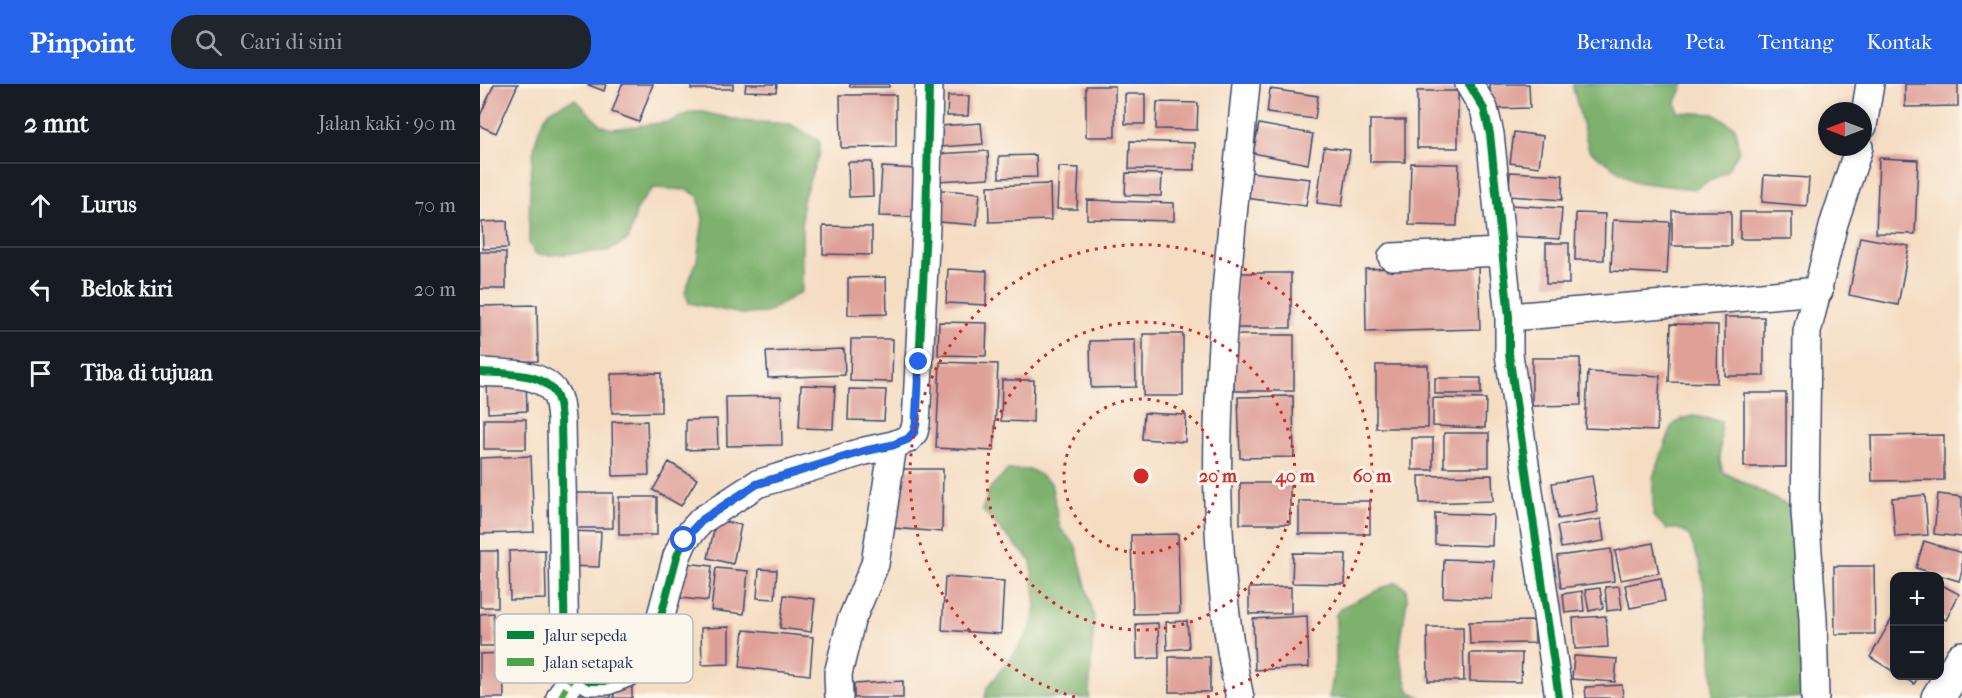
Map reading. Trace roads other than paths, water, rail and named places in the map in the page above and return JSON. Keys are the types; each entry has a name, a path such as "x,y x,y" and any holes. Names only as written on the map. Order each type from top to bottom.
{"street":[{"path":"661,614 677,556 684,540 702,520 757,484 865,451 893,445 908,439 914,432 926,227 929,84"},
{"path":"1240,698 1229,648 1220,556 1219,427 1229,243 1246,84"},
{"path":"1469,84 1484,109 1490,134 1509,317 1509,354 1559,698"},
{"path":"1866,102 1869,84"},
{"path":"1815,698 1813,620 1805,513 1807,332 1834,224 1856,156"},
{"path":"1392,256 1501,252"},
{"path":"1509,317 1819,291"},
{"path":"480,372 536,378 547,384 556,394 561,420 564,614"},
{"path":"839,698 838,674 851,621 875,564 893,445"},
{"path":"1938,698 1962,658"},
{"path":"560,698 569,683"}]}
